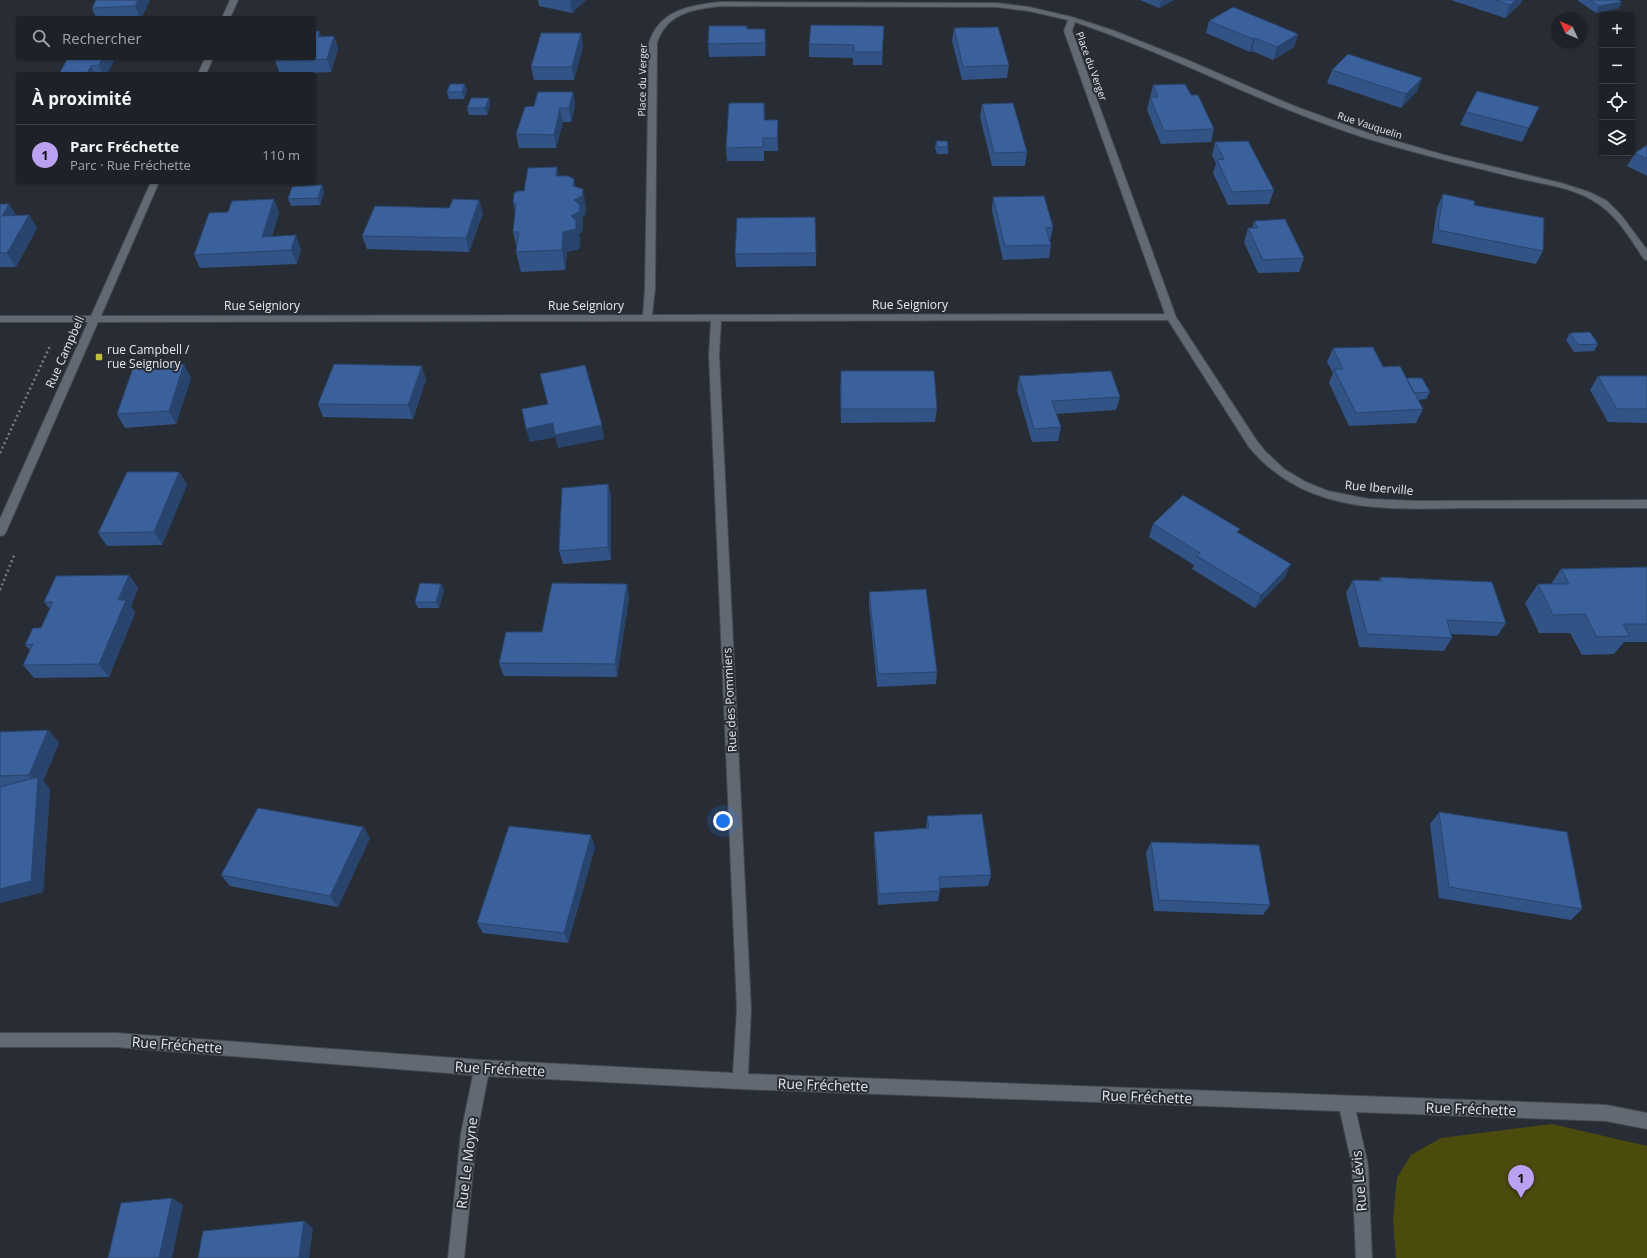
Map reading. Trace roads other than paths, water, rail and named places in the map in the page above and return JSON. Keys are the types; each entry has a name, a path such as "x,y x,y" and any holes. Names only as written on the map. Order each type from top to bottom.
{"street":[{"path":"227,16 234,0"},
{"name":"Place du Verger","path":"647,319 650,289 654,36 660,26 670,18 693,8 731,4 997,6 1029,9 1072,19 1068,31 1171,317"},
{"name":"Rue Vauquelin","path":"1072,19 1108,31 1307,115 1363,135 1420,152 1586,194 1603,203 1616,213 1647,257"},
{"path":"203,72 208,60"},
{"name":"Rue Campbell","path":"0,532 153,184"},
{"name":"Rue Seigniory","path":"0,319 716,319 1171,317"},
{"name":"Rue Iberville","path":"1171,317 1261,454 1281,472 1294,480 1323,493 1354,501 1413,505 1647,504"},
{"name":"Rue des Pommiers","path":"716,319 714,355 744,1009 740,1081"},
{"name":"Rue Fréchette","path":"0,1040 134,1041 482,1068 740,1081 1347,1105 1606,1113 1647,1121"},
{"name":"Rue Le Moyne","path":"456,1258 469,1133 482,1068"},
{"name":"Rue Lévis","path":"1347,1105 1360,1165 1364,1258"}],"place":[{"name":"rue Campbell / rue Seigniory","path":"99,357"},
{"name":"Parc Fréchette","path":"1521,1198"}]}
